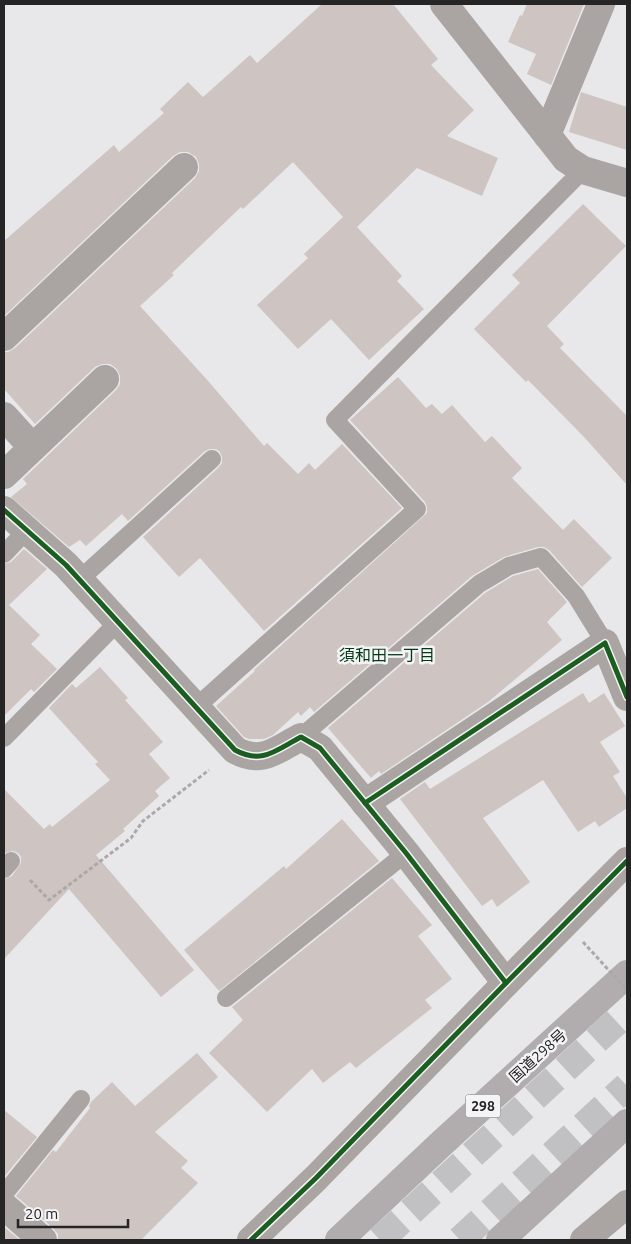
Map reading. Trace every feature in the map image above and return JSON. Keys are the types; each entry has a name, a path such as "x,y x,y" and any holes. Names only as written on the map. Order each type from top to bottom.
{"highway":[{"name":"国道298号","path":"339,1240 627,974"},
{"path":"500,1240 627,1123"}],"street":[{"path":"444,4 566,159 584,170 627,184"},
{"path":"547,135 601,4"},
{"path":"4,337 184,167"},
{"path":"4,475 104,378"},
{"path":"4,416 32,447"},
{"path":"4,510 66,566 235,750 247,757 261,757 300,737 320,748 406,853 506,982"},
{"path":"365,803 605,643 627,697"},
{"path":"251,1240 316,1178 506,982 627,861"},
{"path":"584,1240 627,1204"},
{"path":"4,1206 43,1240"}],"lane":[{"path":"195,708 418,509 335,420 584,170"},
{"path":"79,580 212,460"},
{"path":"4,554 26,531"},
{"path":"300,737 479,584 509,566 541,557 576,596 605,643"},
{"path":"4,738 118,622"},
{"path":"226,998 406,853"},
{"path":"4,1194 81,1099"}],"path":[{"path":"7,865 49,900 131,838 144,821 235,750"},
{"path":"583,942 627,990"}],"building":[{"path":"322,4 393,4 438,59 431,65 474,110 447,136 498,158 482,196 417,168 357,227 402,276 397,281 424,309 369,360 331,319 298,349 257,305 308,258 304,254 343,217 293,162 243,209 241,207 172,273 174,275 140,306 264,446 267,443 298,474 309,463 315,470 342,444 402,508 264,631 200,558 179,577 143,537 219,467 222,463 222,457 216,449 205,451 128,521 122,514 86,546 80,540 69,547 11,497 27,484 23,479 116,390 120,384 120,376 117,369 110,364 102,364 95,367 35,424 4,389 4,352 15,348 195,178 199,171 196,157 188,152 180,152 173,156 4,316 4,241 114,145 119,152 164,113 160,109 188,82 203,97 250,55 257,63"},
{"path":"527,4 584,4 551,85 527,74 536,54 508,42"},
{"path":"581,92 627,107 627,150 569,132"},
{"path":"583,204 626,246 547,326 564,344 560,348 627,416 627,485 584,437 474,329 520,283 512,275"},
{"path":"398,377 426,408 432,404 442,414 452,405 485,442 492,436 522,468 512,478 563,530 574,519 612,558 582,587 549,550 544,547 504,557 472,576 314,712 310,707 301,716 298,712 273,735 264,739 244,737 216,706 427,513 425,502 350,420"},
{"path":"24,549 47,569 9,605 40,635 31,644 57,669 34,692 31,689 4,716 4,564 11,562"},
{"path":"538,569 567,602 547,622 562,640 488,702 381,774 379,771 371,778 328,728 485,593 513,576"},
{"path":"100,667 128,698 125,700 163,742 149,754 170,778 155,791 159,796 123,829 125,831 96,855 194,970 161,997 69,889 4,959 4,879 12,876 21,863 21,857 13,851 4,853 4,789 44,829 50,824 52,827 110,780 95,764 98,762 49,708 72,684 76,688"},
{"path":"583,693 589,703 604,693 625,726 600,742 620,772 613,776 627,798 627,808 599,827 595,821 578,832 543,780 483,818 530,882 497,907 492,899 482,906 400,799 425,782 430,789"},
{"path":"342,819 379,861 219,991 184,950 284,866 286,869"},
{"path":"392,878 432,925 418,936 452,979 425,1000 432,1008 356,1068 350,1062 323,1083 312,1069 267,1112 209,1053 243,1020 232,1007"},
{"path":"197,1053 218,1077 155,1132 188,1161 181,1168 198,1183 141,1240 58,1240 58,1234 53,1228 16,1196 53,1150 56,1152 90,1108 91,1102 112,1082 135,1106"},
{"path":"4,1110 37,1137 4,1177"},
{"path":"4,1227 20,1240 4,1240"}],"tunnel":[{"path":"380,1240 627,1012"},
{"path":"460,1240 627,1086"}],"cycle path":[{"path":"4,510 66,565 235,750 253,756 261,756 276,751 301,737 320,748 406,853 506,983"},
{"path":"365,803 605,643 627,697"},
{"path":"251,1240 316,1178 627,861"}],"district":[{"name":"須和田一丁目","path":"387,655"}]}
